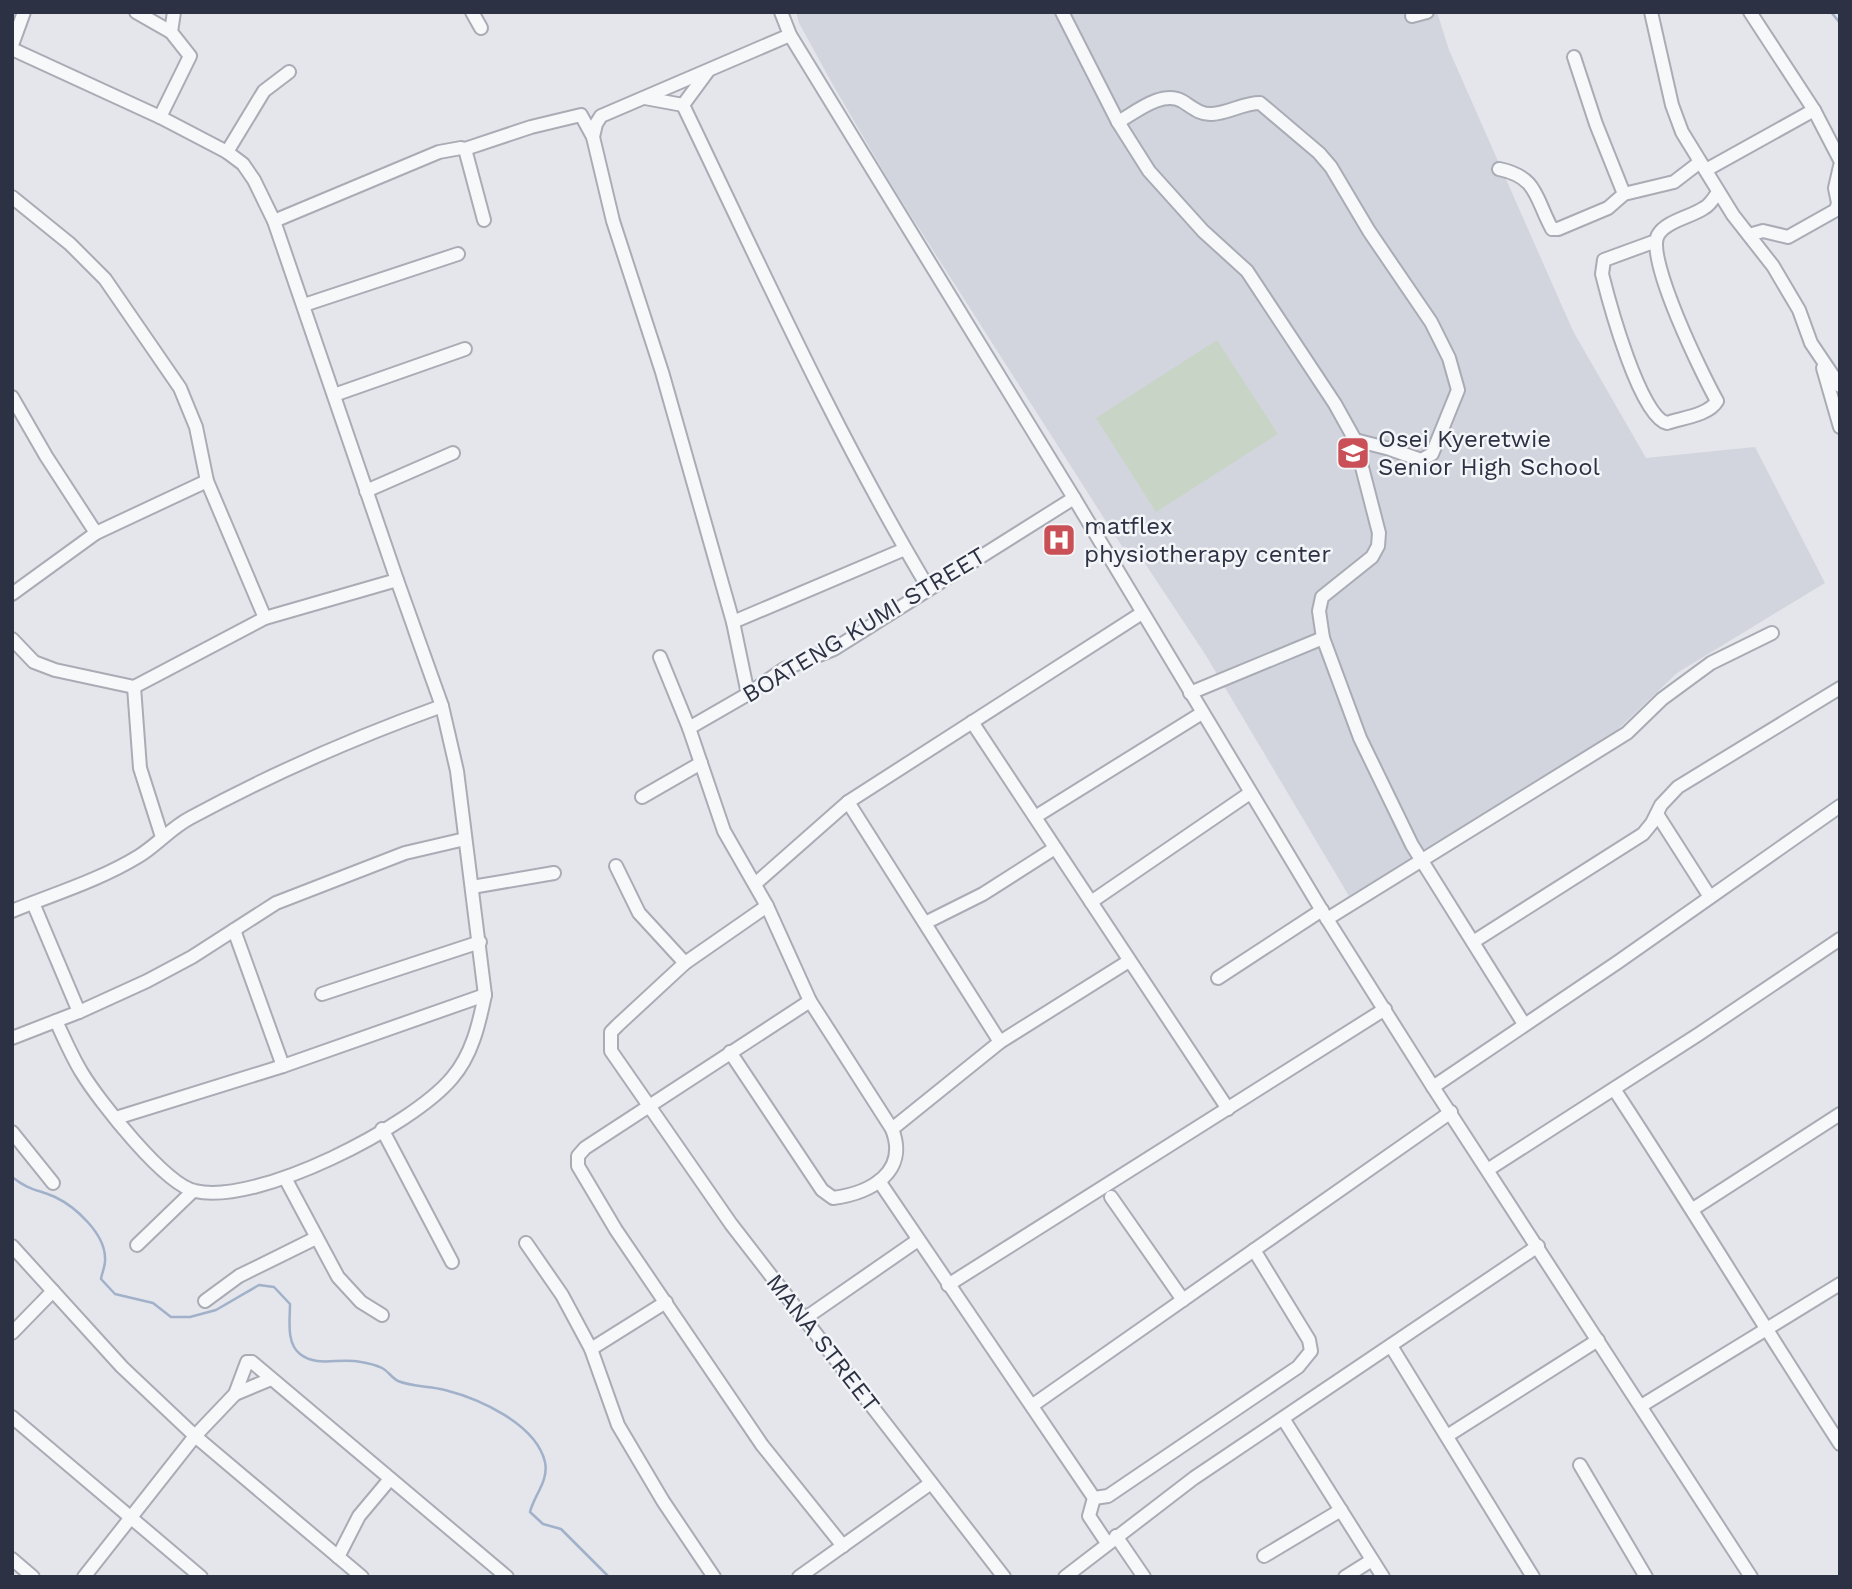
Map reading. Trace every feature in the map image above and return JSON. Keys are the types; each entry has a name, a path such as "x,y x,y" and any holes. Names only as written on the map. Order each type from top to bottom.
{"street":[{"path":"24,12 12,47 227,152 243,164 254,180 274,221 442,706 457,771 485,995 479,1025 452,1078 423,1105 337,1155 285,1178 228,1193 193,1191 167,1175 116,1118 82,1073 55,1021"},
{"path":"136,12 172,32 190,56 160,117"},
{"path":"172,32 174,12"},
{"path":"472,12 481,28"},
{"path":"781,12 790,35 1074,498 1250,793 1433,1087 1489,1169 1751,1577"},
{"path":"1062,12 1118,122 1149,171 1177,204 1247,271 1335,404 1355,440 1379,533 1378,546 1373,557 1322,597 1318,611 1324,638 1360,738 1412,845 1524,1024"},
{"path":"1412,16 1427,12"},
{"path":"1651,12 1672,105 1682,132 1718,192 1773,266 1799,310 1811,343 1840,386"},
{"path":"1750,12 1814,110 1840,160"},
{"path":"593,137 601,116 790,35"},
{"path":"1574,57 1595,124 1624,194"},
{"path":"683,104 708,71"},
{"path":"227,152 264,91 289,72"},
{"path":"1118,122 1164,97 1178,99 1202,113 1212,114 1249,103 1260,103 1319,153 1331,167 1369,231 1431,322 1448,358 1458,390 1432,454 1427,458 1421,460 1355,440"},
{"path":"645,98 683,104"},
{"path":"683,104 811,371 929,589"},
{"path":"1499,169 1525,177 1552,229 1558,229 1608,208 1624,194 1674,182 1814,110"},
{"path":"274,221 439,152 465,149 549,122 582,115 593,137 612,221 662,372 733,622 748,694"},
{"path":"465,149 484,220"},
{"path":"1749,235 1763,231 1788,237 1836,210 1838,203 1835,188 1840,166"},
{"path":"1656,241 1604,260 1602,274 1631,371 1656,418 1667,423 1699,413 1714,406 1717,401 1704,378 1663,280 1654,251 1656,241 1658,234 1670,225 1706,207 1718,192"},
{"path":"12,197 71,244 105,279 180,388 196,427 207,481 265,618"},
{"path":"304,305 458,254"},
{"path":"334,395 465,349"},
{"path":"1822,361 1840,427"},
{"path":"12,397 96,533"},
{"path":"366,491 453,453"},
{"path":"12,594 96,533 207,481"},
{"name":"BOATENG KUMI STREET","path":"689,727 748,694 784,669 834,649 1074,498"},
{"path":"733,622 905,549"},
{"path":"12,639 34,662 55,670 134,687 265,618 397,580"},
{"path":"755,884 848,802 1142,613"},
{"path":"1218,978 1325,914 1424,861 1627,733 1662,699 1711,663 1772,633"},
{"path":"1190,693 1324,638"},
{"path":"660,657 689,727 724,831 739,861 755,884 810,1000 892,1129 898,1144 896,1163 879,1181 851,1195 833,1198 822,1190 730,1052"},
{"path":"134,687 141,768 162,837"},
{"path":"1473,942 1643,834 1661,805 1678,787 1840,688"},
{"path":"12,911 106,873 140,855 188,819 298,765 370,733 442,706"},
{"path":"1035,817 1202,713"},
{"path":"972,722 1228,1109"},
{"path":"642,797 701,763"},
{"path":"1091,901 1250,793"},
{"path":"848,802 1000,1042"},
{"path":"1433,1087 1618,962 1840,806"},
{"path":"1657,814 1710,897"},
{"path":"12,1038 79,1012 158,975 276,903 405,853 465,839"},
{"path":"925,923 983,894 1055,848"},
{"path":"616,866 639,913 685,963"},
{"path":"472,887 554,873"},
{"path":"33,903 79,1012"},
{"name":"MANA STREET","path":"766,906 685,963 611,1032 611,1051 731,1224 1004,1577"},
{"path":"234,930 283,1066"},
{"path":"1489,1169 1699,1034 1840,939"},
{"path":"322,994 480,942"},
{"path":"892,1129 1000,1042 1129,961"},
{"path":"116,1118 283,1066 485,995"},
{"path":"810,1000 585,1147 578,1156 578,1166 616,1230 762,1445 844,1546"},
{"path":"948,1286 1385,1009"},
{"path":"1614,1089 1693,1209 1765,1329 1840,1444"},
{"path":"1032,1405 1451,1112"},
{"path":"1693,1209 1840,1114"},
{"path":"382,1129 452,1262"},
{"path":"12,1132 53,1183"},
{"path":"285,1178 338,1277 361,1302 383,1315"},
{"path":"879,1181 1094,1498 1090,1516 1143,1577"},
{"path":"137,1245 193,1191"},
{"path":"1111,1197 1183,1300"},
{"path":"205,1301 239,1276 316,1238"},
{"path":"804,1319 919,1240"},
{"path":"526,1243 562,1295 591,1349 618,1425 663,1501 714,1577"},
{"path":"12,1246 122,1367 195,1436 362,1577"},
{"path":"1065,1577 1111,1539 1194,1478 1284,1420 1538,1246"},
{"path":"1094,1498 1108,1496 1298,1367 1311,1351 1309,1340 1254,1250"},
{"path":"1641,1406 1840,1284"},
{"path":"12,1333 53,1291"},
{"path":"591,1349 666,1302"},
{"path":"1447,1436 1598,1340"},
{"path":"1391,1346 1528,1575"},
{"path":"84,1577 195,1436 235,1394 247,1362 252,1362 507,1577"},
{"path":"235,1394 271,1379"},
{"path":"12,1417 201,1577"},
{"path":"1284,1420 1383,1577"},
{"path":"1580,1465 1646,1577"},
{"path":"338,1556 359,1516 390,1479"},
{"path":"799,1577 931,1483"},
{"path":"1264,1556 1341,1510"},
{"path":"12,1559 33,1577"},
{"path":"1345,1577 1372,1560"}],"shaded area":[{"name":"Osei Kyeretwie Senior High School","path":"796,12 1437,12 1449,50 1573,331 1646,458 1755,447 1825,583 1677,673 1614,733 1349,896 1205,654 1144,562 1132,562 892,186 833,85 799,23"}],"green space":[{"path":"1217,340 1278,434 1156,512 1096,418"}],"waterway":[{"path":"1831,12 1840,23"},
{"path":"12,1177 63,1202 88,1222 104,1249 105,1263 101,1279 115,1294 153,1303 171,1317 190,1317 216,1310 259,1285 274,1287 290,1304 293,1344 300,1354 307,1358 374,1365 384,1369 398,1381 459,1394 505,1415 530,1436 540,1448 545,1462 543,1482 530,1512 543,1524 561,1529 609,1577"}],"place":[{"name":"Osei Kyeretwie Senior High School","path":"1353,453"},
{"name":"matflex physiotherapy center","path":"1059,540"}]}
